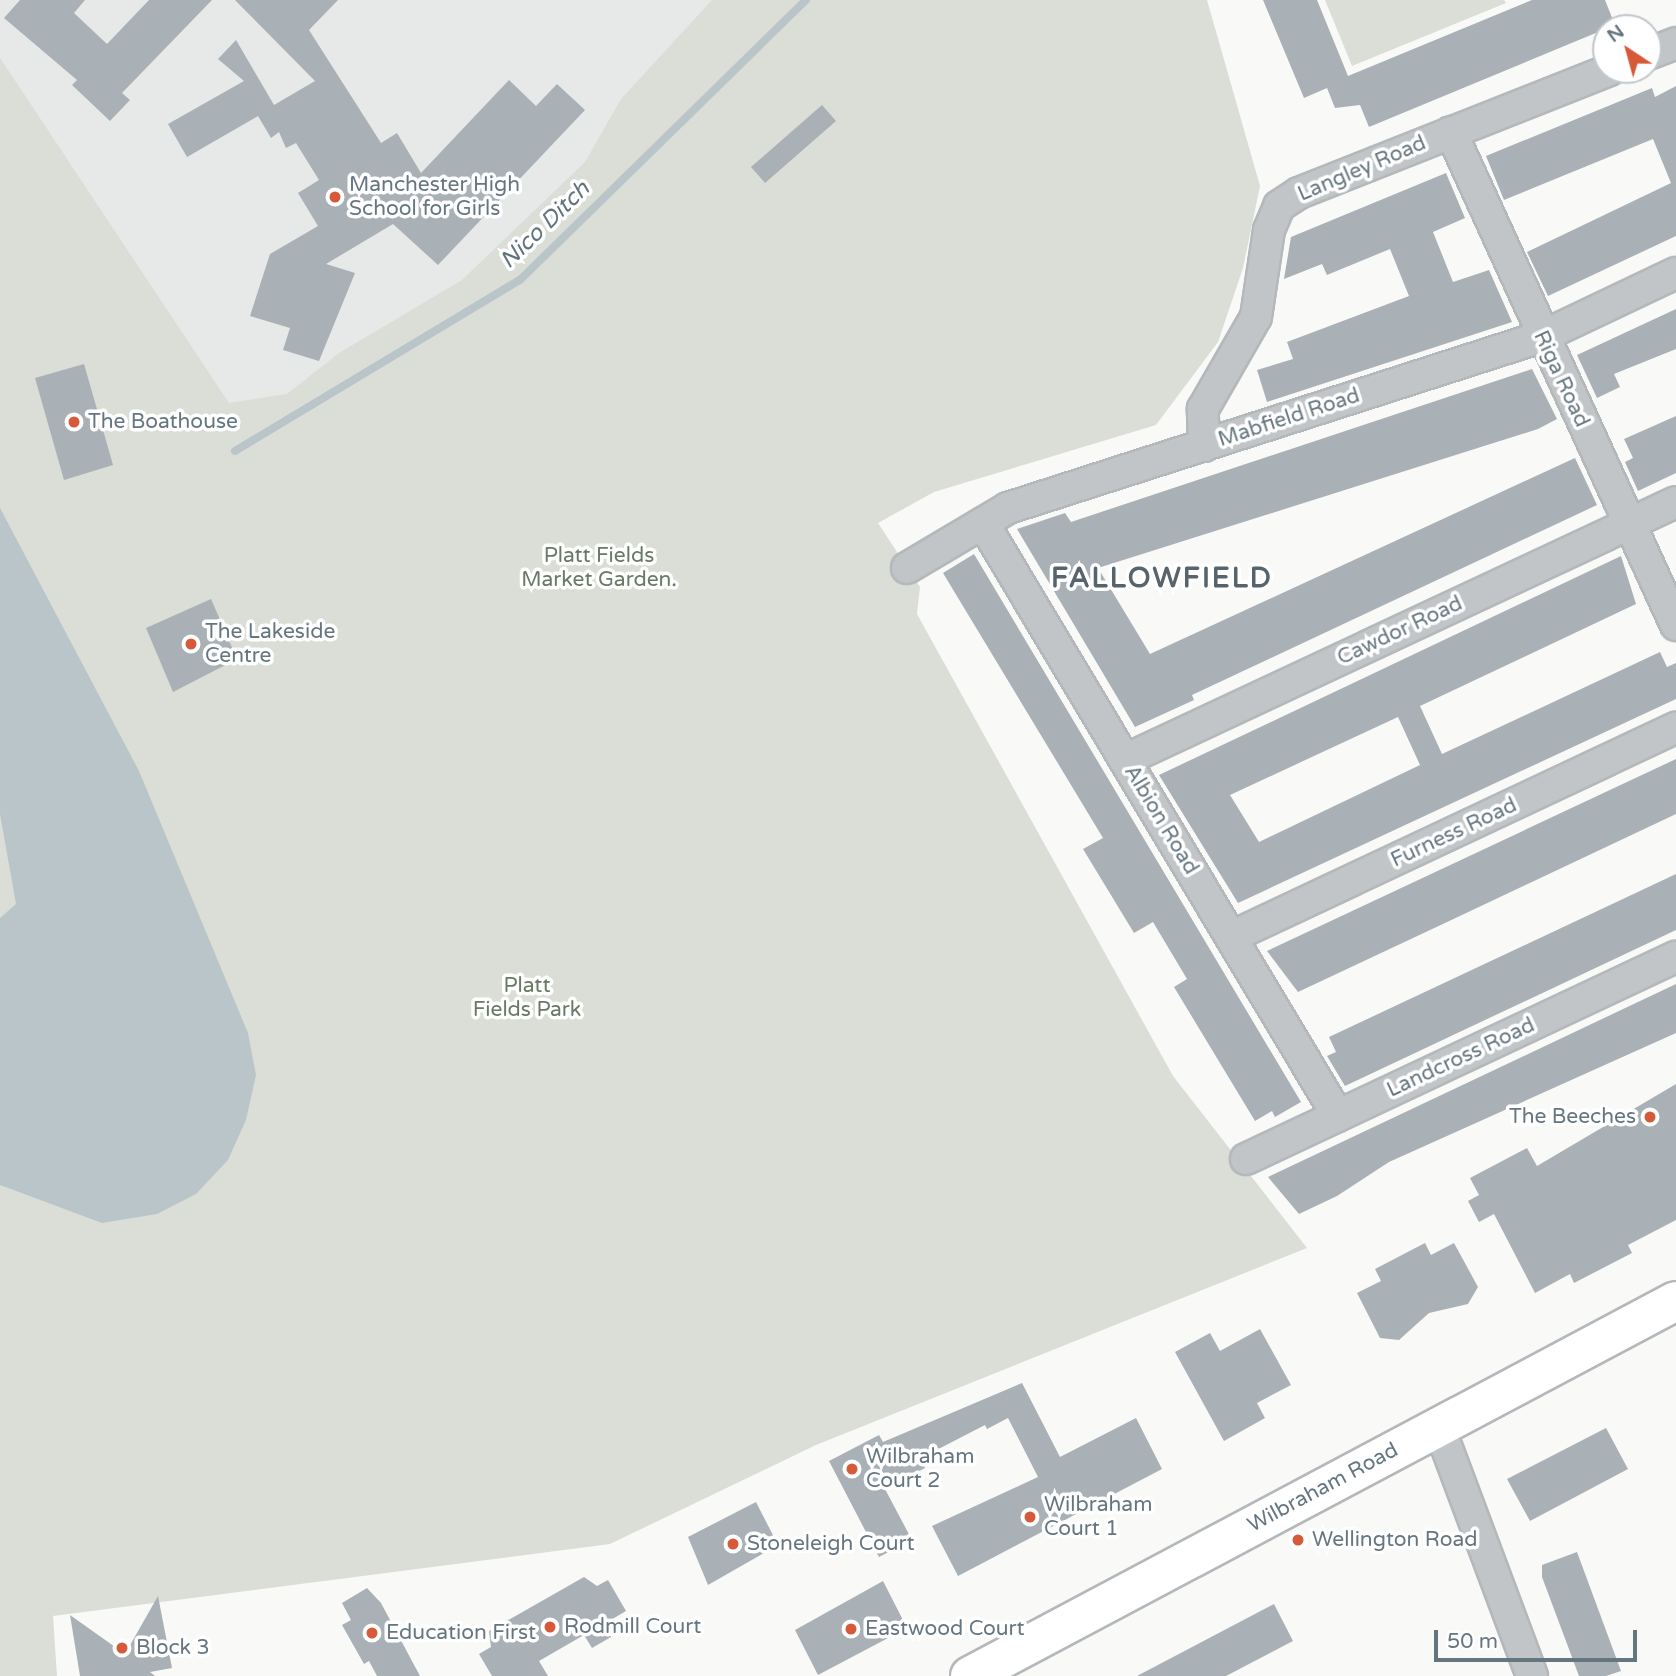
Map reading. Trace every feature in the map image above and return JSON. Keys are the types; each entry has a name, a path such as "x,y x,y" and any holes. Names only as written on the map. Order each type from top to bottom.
{"highway":[{"name":"Wilbraham Road","path":"970,1676 1676,1301"}],"street":[{"name":"Langley Road","path":"1204,446 1203,409 1256,317 1269,230 1279,206 1451,132 1592,77"},
{"name":"Riga Road","path":"1451,132 1541,337 1676,625"},
{"name":"Mabfield Road","path":"906,569 1008,508 1541,337 1676,273"},
{"name":"Cawdor Road","path":"1125,760 1676,502"},
{"name":"Albion Road","path":"983,523 1338,1116"},
{"name":"Furness Road","path":"1231,937 1676,728"},
{"name":"Landcross Road","path":"1246,1159 1676,957"},
{"path":"1440,1427 1532,1676"}],"shaded area":[{"name":"Manchester High School for Girls","path":"0,0 801,0 652,149 231,450 0,71"},
{"path":"0,508 139,771 248,1033 256,1075 246,1120 228,1160 196,1194 157,1214 102,1223 0,1185 0,918 16,904 0,814"}],"green space":[{"name":"Platt Fields Park","path":"712,0 1207,0 1260,186 1243,268 1218,342 1156,425 934,492 878,523 920,587 917,614 1173,1076 1307,1248 816,1445 610,1544 53,1616 57,1676 0,1676 0,58 229,403 287,394 339,353 462,280 585,162 621,99"},
{"path":"1325,0 1504,0 1506,3 1352,66"}],"building":[{"path":"20,0 85,0 74,13 107,44 149,0 212,0 122,93 130,100 110,121 72,85 77,80 4,18"},
{"path":"235,0 338,0 309,30 381,143 397,133 421,173 509,80 536,106 557,84 585,110 438,265 393,224 326,264 355,273 319,361 283,350 290,328 250,316 270,254 318,226 298,193 319,180 296,143 286,148 279,132 271,138 258,116 187,157 168,124 244,81 218,59 236,40 274,105 315,81"},
{"path":"1263,0 1317,0 1348,76 1532,0 1605,0 1611,14 1592,14 1592,35 1369,127 1360,105 1335,108 1327,88 1304,98"},
{"path":"1676,86 1676,236 1548,296 1527,252 1671,183 1653,139 1504,200 1486,156 1652,88 1655,97"},
{"path":"822,105 836,121 765,183 751,167"},
{"path":"1446,173 1465,218 1433,232 1453,282 1489,270 1512,322 1267,402 1257,370 1293,359 1287,342 1409,296 1390,249 1327,275 1322,264 1284,279 1291,237"},
{"path":"1676,309 1676,349 1614,374 1620,387 1597,398 1577,355"},
{"name":"The Boathouse","path":"84,364 113,465 64,480 35,378"},
{"path":"1532,369 1557,419 1538,429 1098,568 1150,654 1575,458 1597,505 1192,695 1194,700 1135,727 1017,529 1065,513 1071,522"},
{"path":"1676,416 1676,473 1638,491 1625,462 1633,458 1624,439"},
{"path":"974,554 1301,1102 1275,1117 1272,1111 1255,1121 1174,987 1187,979 1153,922 1134,933 1083,849 1103,838 943,573"},
{"path":"1621,556 1636,604 1420,706 1442,754 1660,652 1667,667 1676,663 1676,699 1238,903 1159,775","holes":["1398,717 1420,765 1259,842 1230,795"]},
{"name":"The Lakeside Centre","path":"211,599 237,659 173,692 146,628"},
{"path":"1676,759 1676,814 1445,923 1298,992 1267,951"},
{"path":"1676,874 1676,930 1345,1086 1327,1056 1336,1052 1329,1037"},
{"path":"1676,984 1676,1033 1389,1162 1337,1196 1299,1214 1268,1177"},
{"path":"1676,1084 1676,1220 1628,1245 1632,1253 1574,1283 1570,1274 1535,1293 1494,1214 1479,1222 1468,1201 1479,1195 1470,1178 1527,1148 1537,1166"},
{"path":"1425,1243 1431,1255 1454,1243 1478,1287 1468,1304 1429,1313 1399,1340 1380,1338 1357,1293 1381,1281 1375,1269"},
{"path":"1260,1329 1291,1385 1257,1403 1265,1418 1224,1441 1175,1352 1210,1333 1220,1351"},
{"path":"1022,1383 1060,1457 1136,1418 1162,1469 958,1576 932,1526 1038,1477 1008,1418 987,1429 985,1425 921,1458 925,1468 885,1489 912,1540 879,1557 829,1461 879,1435 883,1442"},
{"path":"1606,1428 1628,1469 1530,1521 1507,1479"},
{"name":"Stoneleigh Court","path":"756,1502 778,1545 708,1585 688,1537"},
{"path":"1577,1552 1621,1671 1606,1676 1579,1676 1542,1577 1542,1565"},
{"name":"Rodmill Court","path":"584,1577 597,1586 608,1580 626,1611 604,1624 611,1637 592,1648 584,1635 539,1661 548,1676 492,1676 479,1654 491,1647 489,1631"},
{"name":"Eastwood Court","path":"883,1581 907,1628 818,1675 795,1630"},
{"name":"Education First","path":"367,1588 381,1603 420,1676 377,1676 369,1661 364,1664 342,1625 351,1620 342,1603"},
{"name":"Block 3","path":"158,1596 172,1668 150,1672 155,1676 80,1676 70,1615 125,1654"},
{"path":"1274,1604 1293,1641 1226,1676 1137,1676"}],"waterway":[{"name":"Nico Ditch","path":"235,451 520,280 806,0"}],"place":[{"name":"Manchester High School for Girls","path":"335,197"},
{"name":"The Boathouse","path":"74,422"},
{"name":"The Lakeside Centre","path":"191,644"},
{"name":"The Beeches","path":"1650,1117"},
{"name":"Wilbraham Court 2","path":"852,1469"},
{"name":"Wilbraham Court 1","path":"1030,1517"},
{"name":"Wellington Road","path":"1298,1540"},
{"name":"Stoneleigh Court","path":"733,1544"},
{"name":"Rodmill Court","path":"550,1627"},
{"name":"Eastwood Court","path":"851,1629"},
{"name":"Education First","path":"372,1633"},
{"name":"Block 3","path":"122,1648"}],"district":[{"name":"FALLOWFIELD","path":"1162,578"}],"park label":[{"name":"Platt Fields Market Garden.","path":"599,568"}]}
